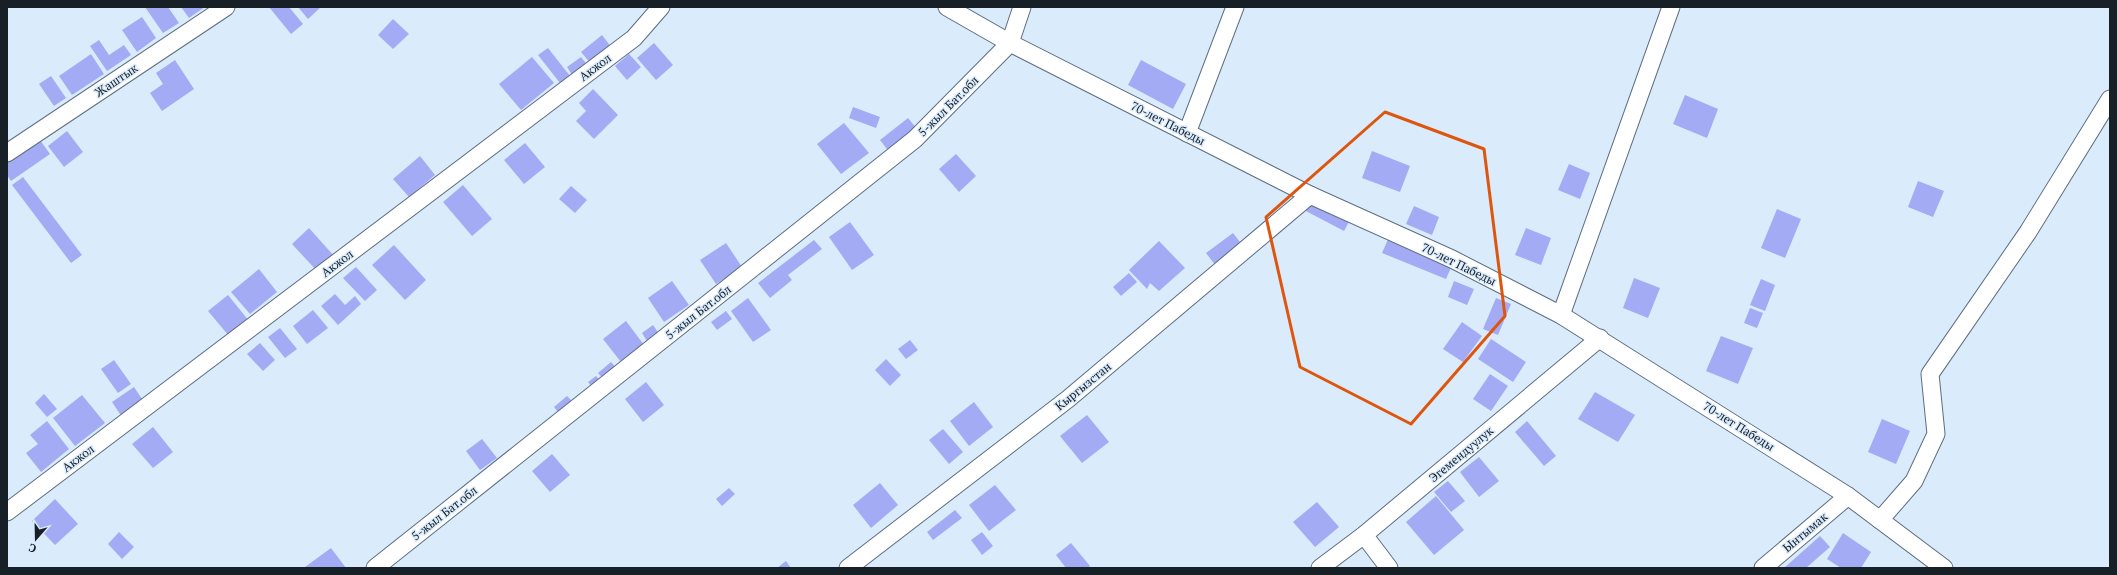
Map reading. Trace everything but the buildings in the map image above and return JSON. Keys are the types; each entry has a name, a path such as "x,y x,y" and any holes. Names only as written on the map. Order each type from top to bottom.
{"street":[{"name":"Жаштык","path":"7,153 226,7"},
{"name":"Акжол","path":"7,512 634,38 661,7"},
{"name":"70-лет Пабеды","path":"947,7 1010,43 1310,195 1452,259 1561,315 1600,338 1848,496 1944,568"},
{"path":"1010,43 1022,7"},
{"path":"1187,133 1235,7"},
{"path":"1561,315 1671,7"},
{"name":"5-жыл Бат.обл","path":"375,568 915,139 1010,43"},
{"path":"1880,520 1914,481 1936,434 1930,374 2028,232 2110,99"},
{"name":"Кыргызстан","path":"848,568 1068,399 1310,195"},
{"name":"Эгемендуулук","path":"1320,568 1364,535 1600,338"},
{"name":"Ынтымак","path":"1763,568 1848,496"},
{"path":"1364,535 1390,568"}],"highlighted area":[{"path":"1385,112 1484,149 1505,316 1411,424 1300,367 1266,217"}]}
